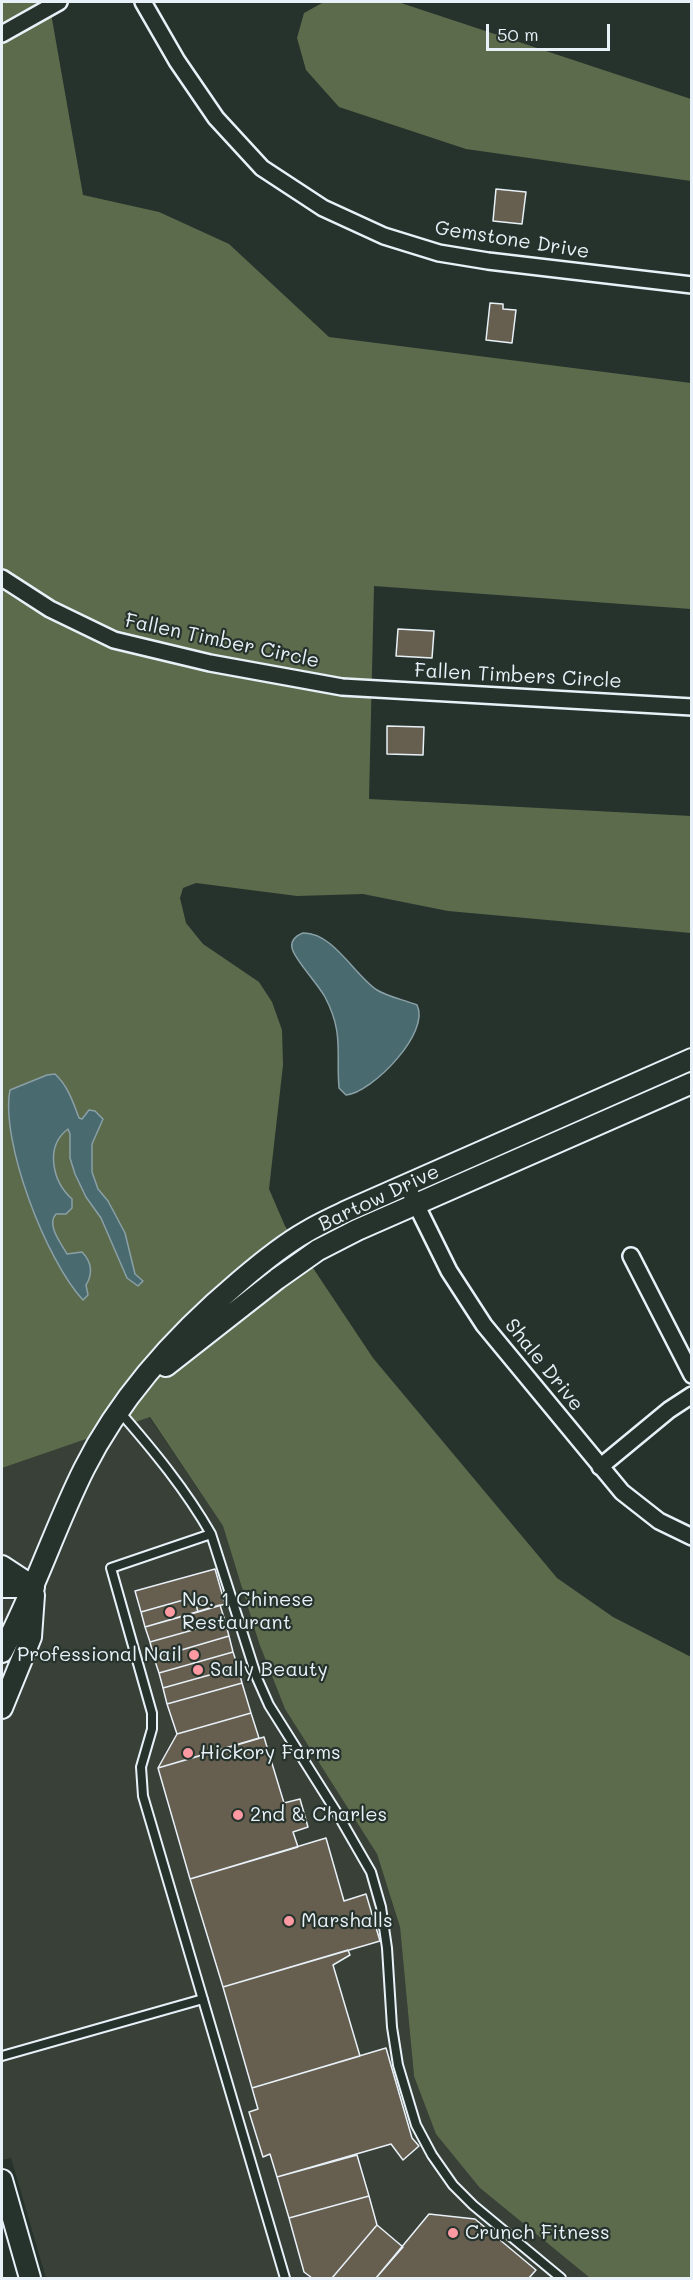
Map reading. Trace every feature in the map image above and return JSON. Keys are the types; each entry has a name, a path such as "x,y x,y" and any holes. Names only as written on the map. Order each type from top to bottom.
{"street":[{"path":"2,34 59,2"},
{"name":"Gemstone Drive","path":"143,2 177,61 216,118 262,168 322,208 384,236 439,253 692,285"},
{"name":"Fallen Timber Circle","path":"2,578 50,609 114,640 210,663 342,687"},
{"name":"Fallen Timbers Circle","path":"342,687 692,707"},
{"name":"Bartow Drive","path":"2,1652 34,1587 78,1482 118,1410 167,1349 213,1304 261,1263 305,1232 406,1184 692,1059"},
{"name":"Bartow Drive","path":"118,1410 177,1356 318,1250 357,1230 692,1083"},
{"name":"Shale Drive","path":"406,1184 449,1271 467,1300 600,1467 640,1508 659,1521 692,1537"},
{"path":"632,1256 692,1376"},
{"path":"600,1467 669,1410 692,1395"},
{"path":"2,1566 34,1587"},
{"path":"2,1587 34,1587"},
{"path":"2,1708 31,1637 34,1587"},
{"path":"2,1630 2,1640"},
{"path":"2,2180 30,2278"}],"lane":[{"path":"118,1410 148,1444 197,1510 211,1534 257,1678 269,1705 371,1872 381,1906 387,1948 392,2027 398,2065 416,2125 432,2155 453,2185 473,2205 561,2278"},
{"path":"211,1534 111,1568 152,1713 153,1729 141,1767 143,1796 285,2278"},
{"path":"2,2056 203,1999"}],"shaded area":[{"path":"149,1417 223,1526 259,1643 285,1709 377,1854 400,1927 414,2076 480,2188 590,2278 46,2278 11,2158 2,2160 2,1468"}],"green space":[{"path":"2,2 49,2 83,195 159,212 229,244 329,337 691,383 691,609 374,586 369,799 691,816 691,933 448,911 363,894 297,896 196,883 183,888 180,898 186,923 203,944 259,982 272,1002 282,1030 283,1065 269,1189 285,1226 373,1358 557,1578 613,1617 691,1657 691,2278 590,2278 480,2188 436,2134 414,2076 400,1927 377,1854 285,1709 259,1643 223,1526 150,1417 2,1468"},
{"path":"324,2 398,2 691,99 691,181 466,149 339,107 306,70 297,38 304,13"}],"water":[{"path":"303,933 314,935 334,947 377,990 417,1005 419,1017 408,1045 384,1073 357,1092 346,1095 339,1088 335,1021 325,997 295,956 292,948 294,940"},
{"path":"55,1074 67,1089 79,1118 82,1119 89,1110 95,1111 103,1119 92,1144 92,1172 98,1189 108,1201 125,1233 135,1274 143,1281 138,1286 127,1278 101,1218 86,1197 70,1158 68,1129 56,1145 54,1164 60,1183 72,1199 72,1208 66,1214 56,1214 53,1223 67,1254 82,1252 90,1264 86,1285 88,1295 83,1300 69,1282 41,1231 19,1169 12,1139 9,1112 10,1090"}],"building":[{"path":"496,189 526,192 522,224 493,221"},
{"path":"490,303 503,304 503,309 516,310 512,343 486,340"},
{"path":"398,629 434,631 432,658 396,656"},
{"path":"387,726 424,727 423,755 387,754"},
{"path":"215,1569 225,1604 198,1612 194,1597 141,1612 135,1591"},
{"name":"No. 1 Chinese Restaurant","path":"194,1597 198,1612 145,1627 141,1612"},
{"path":"220,1605 225,1621 150,1642 145,1627"},
{"path":"225,1621 229,1636 154,1658 150,1642"},
{"name":"Professional Nail","path":"229,1636 233,1652 159,1673 154,1658"},
{"name":"Sally Beauty","path":"233,1652 238,1667 163,1688 159,1673"},
{"path":"238,1667 242,1683 167,1704 163,1688"},
{"path":"242,1683 251,1713 177,1734 167,1704"},
{"name":"Hickory Farms","path":"251,1713 259,1738 158,1768 177,1734"},
{"name":"2nd & Charles","path":"264,1737 284,1803 300,1799 308,1827 293,1832 298,1847 190,1879 158,1768"},
{"name":"Marshalls","path":"326,1838 344,1901 366,1894 380,1941 223,1987 190,1879"},
{"path":"348,1950 350,1955 333,1965 360,2056 252,2088 223,1987"},
{"path":"386,2048 412,2138 419,2146 403,2160 391,2144 277,2177 270,2154 263,2157 249,2112 258,2109 252,2088"},
{"path":"357,2155 369,2196 289,2218 277,2177"},
{"path":"369,2196 377,2225 332,2278 312,2278 304,2272 289,2218"},
{"name":"Crunch Fitness","path":"429,2214 475,2219 536,2270 529,2278 376,2278"},
{"path":"377,2225 403,2247 376,2278 332,2278"}],"place":[{"name":"No. 1 Chinese Restaurant","path":"170,1612"},
{"name":"Professional Nail","path":"194,1655"},
{"name":"Sally Beauty","path":"198,1670"},
{"name":"Hickory Farms","path":"188,1753"},
{"name":"2nd & Charles","path":"238,1815"},
{"name":"Marshalls","path":"289,1921"},
{"name":"Crunch Fitness","path":"453,2233"}]}
